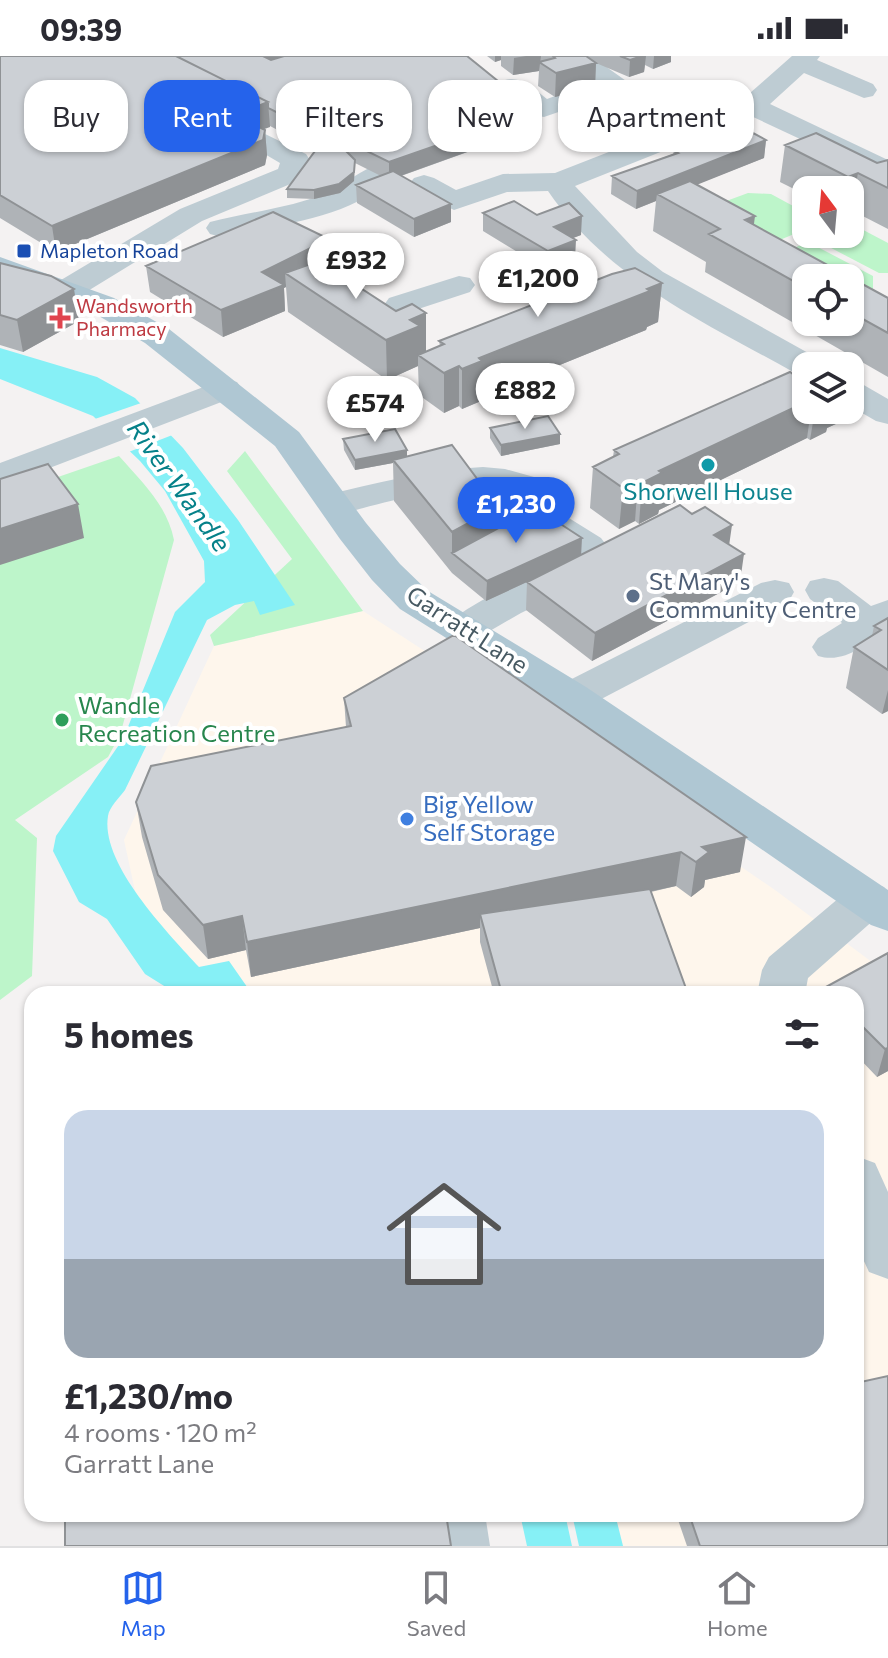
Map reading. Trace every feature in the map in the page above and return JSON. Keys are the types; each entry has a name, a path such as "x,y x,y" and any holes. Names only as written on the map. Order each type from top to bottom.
{"main road":[{"name":"Garratt Lane","path":"0,266 67,290 132,319 287,439 386,572 414,600 571,697 878,906"}],"street":[{"path":"542,107 616,83 573,56"},
{"path":"864,90 804,59 754,104 888,171"},
{"path":"67,290 152,236 290,174 296,160 261,140"},
{"path":"424,184 454,201 503,183 559,182 634,152"},
{"path":"136,248 335,201 368,185 377,174"},
{"path":"559,182 562,190 626,259 638,284 792,359"},
{"path":"209,208 257,219"},
{"path":"400,305 459,285"},
{"path":"0,476 225,389"},
{"path":"864,399 888,414"},
{"path":"335,504 434,484 501,478 523,486 549,522 593,553 462,630"},
{"path":"824,590 878,618"},
{"path":"571,697 775,592"},
{"path":"832,647 878,618"},
{"path":"783,986 786,970 878,906"},
{"path":"864,1198 888,1255"},
{"path":"455,1522 459,1546"}],"shaded area":[{"path":"363,611 775,890 888,974 888,1546 623,1546 617,1522 864,1522 864,986 246,986 229,961 199,967 137,900 124,840 214,646"}],"green space":[{"path":"748,193 771,194 792,205 792,235 775,242 710,207"},
{"path":"864,230 888,243 888,273 879,273 831,248 864,248"},
{"path":"794,248 819,248 850,264 794,264 770,258"},
{"path":"864,271 873,276 873,293 864,297"},
{"path":"245,451 363,611 214,646 210,635 292,559 227,471"},
{"name":"Wandle Recreation Centre","path":"119,456 160,505 174,540 120,735 108,757 15,820 37,838 32,976 0,1000 0,497"}],"water":[{"name":"River Wandle","path":"0,348 97,377 135,398 183,448 238,520 295,605 260,615 254,601 235,605 207,620 125,790 108,816 108,835 115,855 125,876 155,917 199,967 229,961 246,986 164,986 145,974 107,919 79,902 53,851 56,836 123,739 175,612 205,582 204,561 165,491 140,461 93,416 0,379"},
{"path":"522,1522 567,1522 572,1546 527,1546"},
{"path":"574,1522 617,1522 623,1546 579,1546"}],"pier":[{"path":"144,402 175,434 126,453 92,420"}],"building":[{"path":"0,56 176,56 224,80 144,80 144,152 234,152 52,226 0,195"},
{"path":"176,56 263,56 271,60 284,56 467,56 497,80 428,80 428,148 389,162 369,152 412,152 412,80 276,80 276,112 260,98 260,80 224,80"},
{"path":"553,56 586,56 596,63 556,73 539,62 555,58"},
{"path":"620,56 642,56 630,60"},
{"path":"260,128 265,130 260,141"},
{"path":"816,133 877,163 888,160 888,188 858,173 846,176 785,145"},
{"path":"754,134 766,140 754,145"},
{"path":"314,152 347,152 355,160 354,172 339,184 314,190 287,189"},
{"path":"736,152 637,191 612,176 678,153"},
{"path":"393,171 451,204 414,219 356,185"},
{"path":"690,181 755,216 745,220 826,264 792,264 792,280 709,234 720,229 657,194"},
{"path":"514,201 537,215 569,203 582,216 554,227 576,240 548,251 483,213"},
{"path":"273,212 329,239 262,272 284,285 221,310 146,266"},
{"path":"319,261 396,311 412,304 426,313 410,320 420,326 386,340 285,273"},
{"path":"0,263 51,276 74,289 17,320 0,315"},
{"path":"635,268 662,283 647,289 650,291 479,358 482,361 462,369 459,366 444,373 418,355 444,344 439,341 612,274"},
{"path":"864,285 888,298 888,333 864,320"},
{"path":"790,372 792,409 659,471 662,473 642,483 638,480 623,488 593,467 619,454 614,450"},
{"path":"548,416 560,434 501,445 490,428"},
{"path":"395,429 407,450 355,460 343,439"},
{"path":"452,445 498,507 452,532 393,460"},
{"path":"48,464 78,504 0,529 0,479"},
{"path":"680,505 692,514 705,507 732,525 714,535 744,554 595,633 527,582"},
{"path":"536,508 582,538 487,581 452,553"},
{"path":"888,618 888,670 854,647 881,630 874,626"},
{"name":"Big Yellow Self Storage","path":"454,635 746,837 702,847 709,852 696,862 681,852 247,942 242,916 203,925 158,875 136,802 151,766 351,726 344,698"},
{"path":"650,889 685,986 500,986 480,914"},
{"path":"888,953 888,1048 885,1049 864,1028 864,986 828,986"},
{"path":"888,1376 888,1546 700,1546 692,1522 864,1522 864,1381"},
{"path":"65,1522 447,1522 451,1546 65,1546"}],"place":[{"name":"Mapleton Road","path":"24,251"},
{"name":"Wandsworth Pharmacy","path":"60,318"},
{"name":"Shorwell House","path":"708,465"},
{"name":"St Mary's Community Centre","path":"633,596"},
{"name":"Wandle Recreation Centre","path":"62,720"},
{"name":"Big Yellow Self Storage","path":"407,819"}]}
